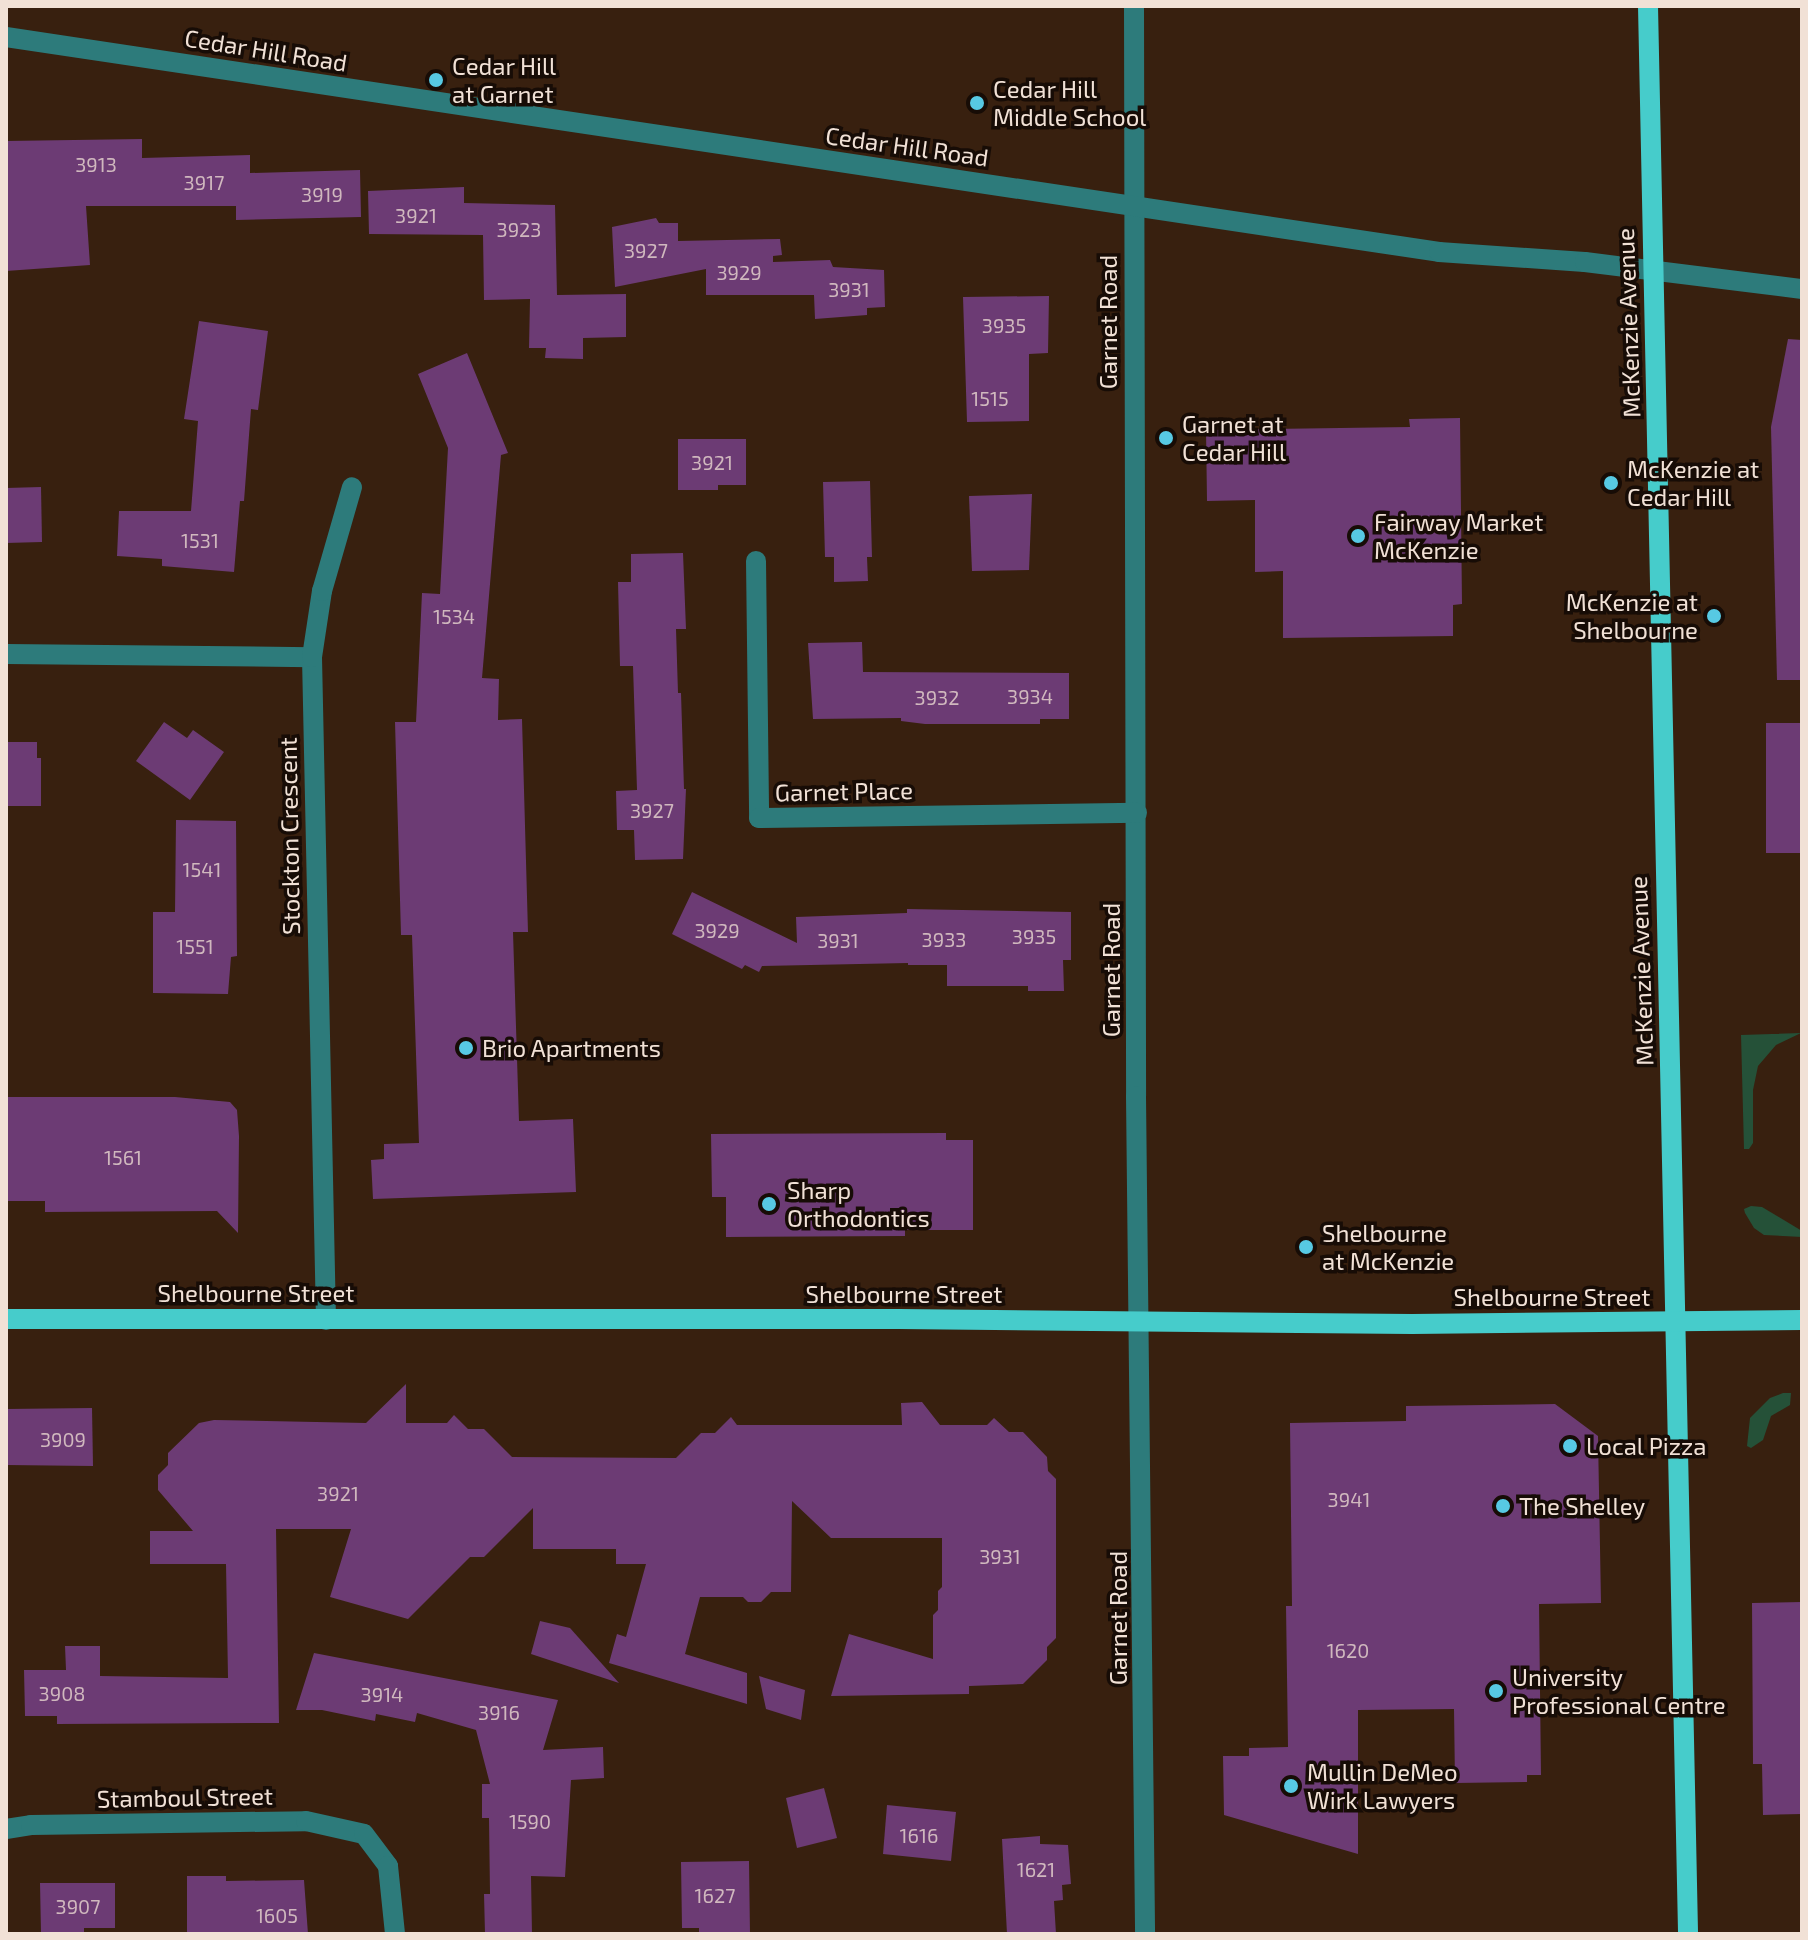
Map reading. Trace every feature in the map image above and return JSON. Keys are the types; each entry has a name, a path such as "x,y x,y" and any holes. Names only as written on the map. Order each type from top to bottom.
{"main road":[{"name":"McKenzie Avenue","path":"1648,6 1688,1934"},
{"name":"Shelbourne Street","path":"6,1319 1140,1323 1677,1323 1802,1320"}],"street":[{"name":"Garnet Road","path":"1134,6 1145,1934"},
{"name":"Cedar Hill Road","path":"6,37 1439,252 1585,262 1653,273 1732,278 1802,289"},
{"name":"Stockton Crescent","path":"326,1320 312,657 322,591 352,487"},
{"name":"Garnet Place","path":"756,561 759,818 1137,813"},
{"path":"6,654 312,657"},
{"name":"Stamboul Street","path":"6,1829 31,1825 306,1821 364,1834 388,1866 395,1934"}],"green space":[{"path":"1801,1033 1776,1045 1758,1066 1753,1090 1753,1143 1749,1149 1744,1149 1741,1035"},
{"path":"1762,1207 1802,1231 1802,1237 1764,1235 1754,1228 1745,1213 1744,1209"},
{"path":"1791,1393 1790,1405 1771,1416 1763,1440 1751,1448 1747,1446 1750,1418 1770,1398"}],"building":[{"path":"142,139 142,158 250,155 250,173 360,170 361,217 236,220 236,206 86,206 90,265 6,271 6,141"},
{"path":"464,187 464,203 555,205 557,295 626,294 626,337 583,338 583,359 545,358 546,348 529,348 530,299 484,300 483,235 369,234 368,191"},
{"path":"656,218 659,223 678,223 678,241 780,239 782,255 773,256 773,262 830,260 833,267 884,270 885,307 867,308 867,315 815,319 814,295 706,295 706,269 615,287 612,227"},
{"path":"1049,296 1048,353 1029,354 1029,421 967,422 963,297"},
{"path":"199,321 268,331 258,410 251,409 244,501 240,501 234,572 162,566 162,559 117,556 119,511 191,511 198,421 184,419"},
{"path":"1788,339 1802,340 1802,680 1777,680 1771,427"},
{"path":"467,353 508,453 501,455 482,678 499,679 498,720 522,719 528,932 513,932 519,1121 573,1119 576,1192 373,1199 371,1160 384,1159 384,1144 419,1143 412,935 401,935 395,722 416,722 422,593 440,594 448,448 418,374"},
{"name":"Fairway Market McKenzie","path":"1460,418 1462,604 1453,605 1453,636 1283,638 1283,571 1255,572 1255,500 1207,501 1206,430 1410,427 1409,419"},
{"path":"678,439 746,439 746,485 718,485 718,490 678,490"},
{"path":"870,481 872,557 867,557 868,581 834,582 834,557 825,557 823,482"},
{"path":"41,487 42,542 6,543 6,488"},
{"path":"1032,494 1029,570 972,571 969,496"},
{"path":"683,553 686,629 676,629 686,789 683,859 635,860 634,830 617,830 616,791 637,790 633,666 620,666 618,582 631,582 631,554"},
{"path":"862,642 863,672 1069,673 1069,719 1040,719 1040,724 925,724 901,721 901,718 813,719 808,643"},
{"path":"164,722 187,738 193,730 224,752 190,800 136,761"},
{"path":"1766,723 1802,723 1802,853 1766,853"},
{"path":"6,742 37,742 37,758 41,758 41,806 6,806"},
{"path":"176,820 236,821 237,956 231,957 228,994 153,993 153,912 175,912"},
{"path":"692,892 797,943 796,917 907,913 907,909 1071,912 1071,960 1063,960 1064,991 1028,991 1028,986 947,986 947,965 762,966 759,972 745,965 742,969 672,934"},
{"path":"6,1097 175,1097 230,1102 237,1110 239,1136 238,1233 217,1211 45,1212 45,1201 6,1201"},
{"path":"946,1133 946,1140 973,1140 973,1230 905,1230 905,1236 726,1237 726,1197 712,1197 711,1134"},
{"path":"406,1384 406,1423 447,1423 454,1415 468,1429 484,1429 512,1457 676,1458 701,1433 715,1433 731,1417 737,1425 902,1425 901,1403 922,1402 940,1425 987,1425 994,1418 1009,1432 1023,1432 1047,1457 1048,1471 1056,1479 1056,1638 1047,1647 1047,1660 1023,1684 969,1686 969,1694 831,1696 849,1634 933,1659 933,1615 938,1610 938,1591 942,1587 942,1538 831,1538 792,1501 791,1592 771,1592 761,1602 748,1602 743,1597 700,1597 685,1654 747,1673 747,1704 609,1663 617,1634 626,1637 646,1564 616,1564 616,1549 533,1549 533,1508 484,1557 470,1557 408,1619 330,1597 351,1529 276,1529 279,1723 57,1724 57,1716 25,1716 24,1670 66,1670 65,1646 100,1646 100,1676 228,1678 226,1564 150,1564 150,1531 193,1531 158,1490 158,1475 168,1465 168,1453 199,1423 214,1420 366,1423"},
{"path":"1555,1404 1598,1436 1601,1603 1539,1604 1541,1775 1527,1775 1527,1782 1455,1783 1454,1709 1358,1710 1358,1854 1224,1815 1223,1756 1249,1756 1249,1748 1288,1747 1286,1606 1292,1606 1290,1423 1406,1421 1406,1406"},
{"path":"92,1408 93,1466 6,1465 6,1409"},
{"path":"1802,1602 1802,1814 1763,1815 1762,1764 1753,1764 1752,1603"},
{"path":"540,1621 570,1628 619,1683 531,1654"},
{"path":"314,1653 558,1700 543,1750 603,1747 604,1778 571,1780 565,1877 531,1876 532,1934 485,1934 484,1894 490,1894 489,1818 482,1818 482,1784 490,1784 476,1730 417,1713 415,1722 376,1714 375,1721 322,1710 296,1710"},
{"path":"759,1676 805,1690 801,1720 766,1709"},
{"path":"824,1788 837,1838 797,1848 786,1798"},
{"path":"887,1805 956,1812 951,1861 883,1854"},
{"path":"1040,1836 1040,1844 1068,1845 1071,1884 1062,1885 1063,1900 1054,1901 1056,1934 1007,1934 1002,1839"},
{"path":"749,1861 750,1934 699,1934 699,1928 682,1928 681,1862"},
{"path":"187,1876 226,1876 226,1881 304,1880 308,1934 187,1934"},
{"path":"40,1883 115,1883 115,1928 84,1928 84,1934 41,1934"}],"place":[{"name":"Cedar Hill at Garnet","path":"436,80"},
{"name":"Cedar Hill Middle School","path":"977,103"},
{"name":"Garnet at Cedar Hill","path":"1166,438"},
{"name":"McKenzie at Cedar Hill","path":"1611,483"},
{"name":"Fairway Market McKenzie","path":"1358,536"},
{"name":"McKenzie at Shelbourne","path":"1714,616"},
{"name":"Brio Apartments","path":"466,1048"},
{"name":"Sharp Orthodontics","path":"769,1204"},
{"name":"Shelbourne at McKenzie","path":"1306,1247"},
{"name":"Local Pizza","path":"1570,1446"},
{"name":"The Shelley","path":"1503,1506"},
{"name":"University Professional Centre","path":"1496,1691"},
{"name":"Mullin DeMeo Wirk Lawyers","path":"1291,1786"}]}
